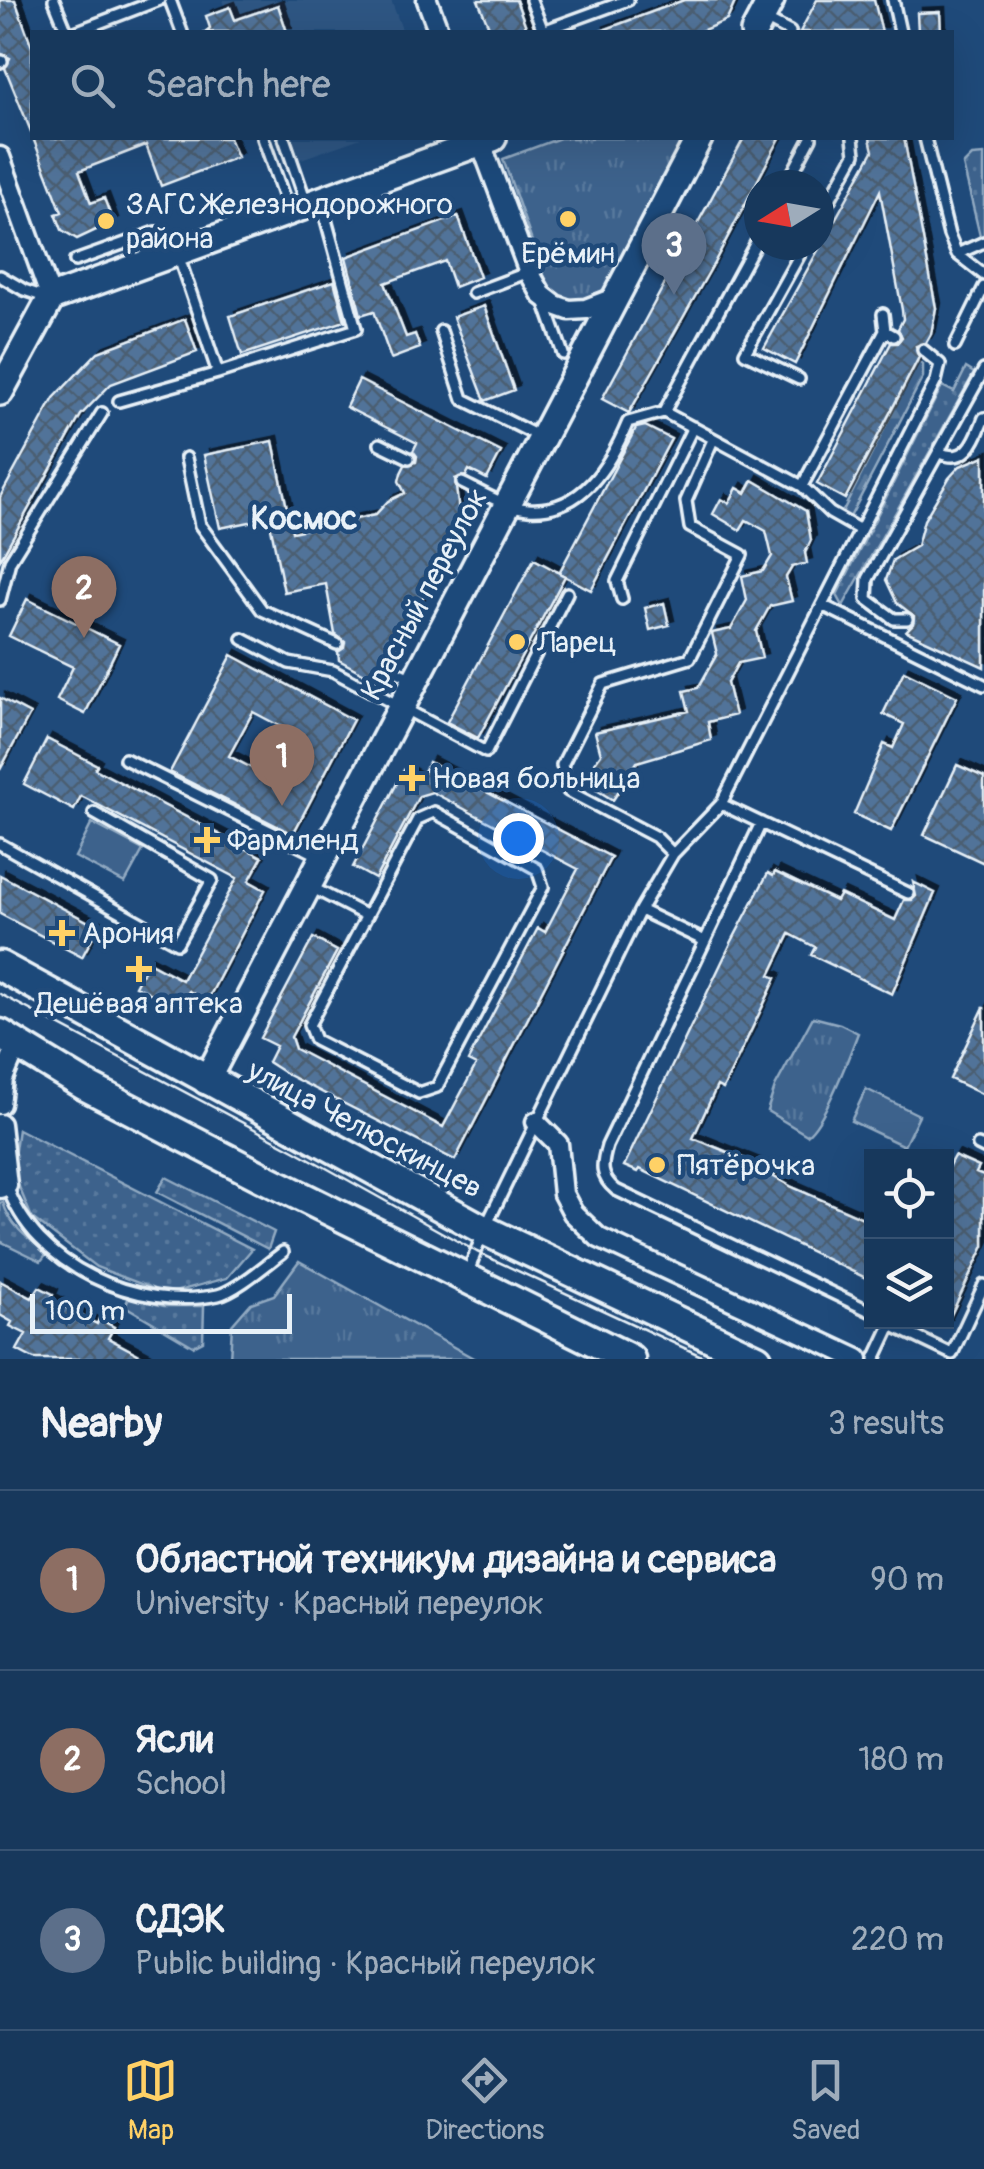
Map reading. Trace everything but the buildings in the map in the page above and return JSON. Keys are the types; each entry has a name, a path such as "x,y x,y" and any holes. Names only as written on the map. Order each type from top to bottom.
{"main road":[{"name":"улица Челюскинцев","path":"0,966 484,1230 712,1347 758,1359"},
{"path":"8,1040 84,1085 262,1177 630,1359"}],"street":[{"path":"427,0 438,30"},
{"path":"3,381 51,298 481,140"},
{"path":"484,140 530,272 542,295 568,310 586,309 617,296"},
{"name":"Красный переулок","path":"206,1081 699,140"},
{"path":"0,158 51,298"},
{"path":"0,1104 8,1040"},
{"path":"536,1122 558,1144 563,1194 573,1213 600,1238 858,1359"},
{"path":"0,1124 4,1186"},
{"path":"574,1332 607,1359"}],"lane":[{"path":"54,0 66,30"},
{"path":"123,0 126,12"},
{"path":"80,30 159,0"},
{"path":"170,0 181,30"},
{"path":"531,0 543,30"},
{"path":"546,30 628,0"},
{"path":"893,0 900,30"},
{"path":"763,17 786,30"},
{"path":"264,140 305,206"},
{"path":"119,401 356,328 305,206 285,140"},
{"path":"794,170 810,140"},
{"path":"834,192 855,154 853,140"},
{"path":"925,140 948,235 957,254 984,275"},
{"path":"75,261 156,232 171,254 218,373"},
{"path":"957,254 984,242"},
{"path":"664,412 747,260"},
{"path":"797,260 745,353 799,379"},
{"path":"473,293 530,272"},
{"path":"0,276 24,290 51,298"},
{"path":"956,346 984,287"},
{"path":"542,295 563,354"},
{"path":"802,486 890,333 883,314"},
{"path":"441,332 463,399 542,438"},
{"path":"466,1277 484,1230 640,910 673,854 721,804 936,381 940,364 923,350"},
{"path":"857,623 867,599 868,579 984,370"},
{"path":"462,483 508,504 529,509 558,506 578,498 611,461 628,422 664,412 802,486 830,513 860,530"},
{"path":"0,600 5,558 102,413"},
{"path":"940,453 962,455 973,447 984,418"},
{"path":"622,600 617,581 693,428"},
{"path":"673,854 656,836 568,791 562,765 602,684 690,658 742,554 690,527 686,501 714,440"},
{"path":"380,444 409,458"},
{"path":"186,458 200,525 262,610 336,644"},
{"path":"242,639 289,663 333,670 486,752 567,594"},
{"path":"867,599 894,618 907,619"},
{"path":"822,605 984,685"},
{"path":"389,668 416,680"},
{"path":"125,758 324,858"},
{"path":"721,804 908,893"},
{"path":"434,812 537,869 544,887 437,1087 419,1093 314,1040 309,1025 367,916 418,819 434,812"},
{"path":"0,844 176,943 212,880 94,813"},
{"path":"761,823 607,1146 602,1170 616,1190 864,1308"},
{"path":"309,886 367,916"},
{"path":"640,910 704,941"},
{"path":"4,1186 27,1225 52,1250 91,1276 158,1298 222,1295 283,1252"},
{"path":"875,1359 892,1325 952,1354 984,1286"}],"shaded area":[{"path":"223,0 391,0 402,30 238,30 230,8 226,9"},
{"path":"275,140 355,140 284,165"}],"green space":[{"path":"555,140 688,140 610,287 580,303 565,300 549,290 503,159"},
{"path":"984,155 984,235 980,236 963,165 972,156"},
{"path":"918,362 923,364 923,377 849,519 841,515"},
{"path":"966,368 974,373 843,606 837,595 942,386 954,392"},
{"path":"92,823 143,850 125,883 75,857"},
{"path":"813,1017 858,1033 829,1103 807,1135 767,1111 775,1087"},
{"path":"866,1089 919,1115 904,1146 851,1121"},
{"path":"18,1129 252,1249 227,1278 167,1294 96,1267 32,1218 12,1170"},
{"path":"166,1177 274,1232 268,1249 157,1192"},
{"path":"3,1202 15,1225 47,1253 41,1261 0,1241"},
{"path":"299,1261 475,1359 230,1359 232,1325 251,1303 274,1295"},
{"path":"129,1297 164,1306 204,1306 203,1341 193,1346 125,1306"}],"tram line":[{"path":"0,994 477,1252 708,1359"}],"place":[{"name":"Ерёмин","path":"568,219"},
{"name":"ЗАГС Железнодорожного района","path":"106,221"},
{"name":"СДЭК","path":"674,295"},
{"name":"Ясли","path":"84,638"},
{"name":"Ларец","path":"517,642"},
{"name":"Новая больница","path":"412,778"},
{"name":"Областной техникум дизайна и сервиса","path":"282,806"},
{"name":"Фармленд","path":"207,840"},
{"name":"Арония","path":"62,933"},
{"name":"Дешёвая аптека","path":"139,969"},
{"name":"Пятёрочка","path":"657,1165"}],"district":[{"name":"Космос","path":"304,518"}]}
